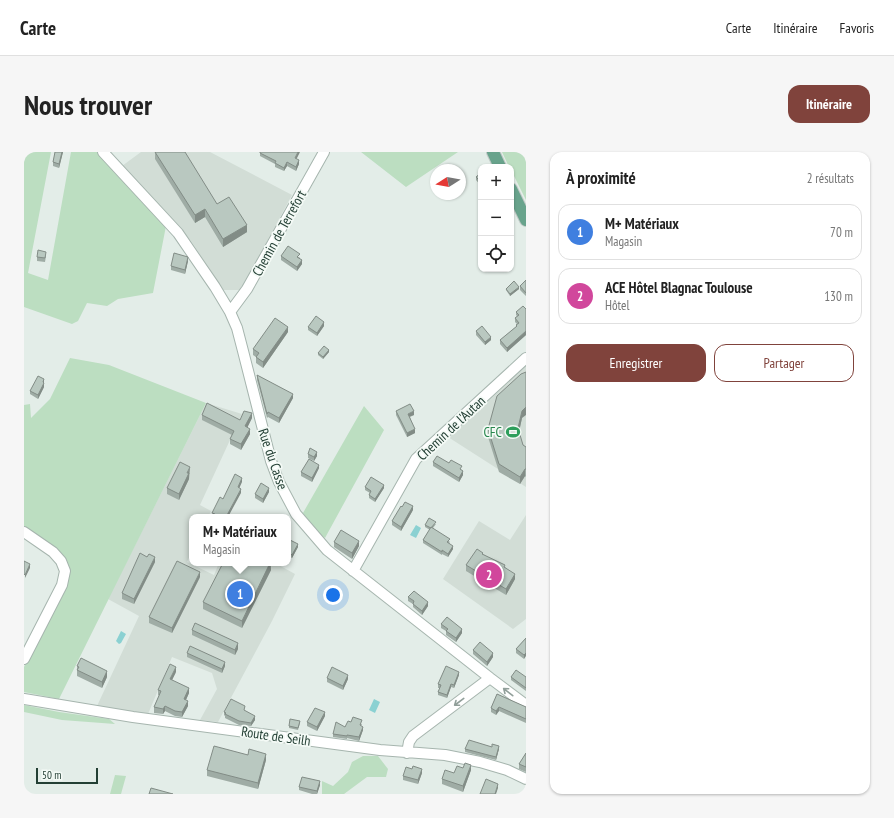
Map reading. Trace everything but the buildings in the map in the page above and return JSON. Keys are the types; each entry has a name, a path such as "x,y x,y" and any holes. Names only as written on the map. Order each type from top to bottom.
{"main road":[{"path":"493,152 499,164"},
{"path":"514,195 526,220"}],"street":[{"name":"Rue du Casse","path":"103,152 178,233 215,287 230,312 237,328 268,449 280,482 296,514 327,550 526,705"},
{"name":"Chemin de Terrefort","path":"230,312 247,289 324,152"},
{"name":"Chemin de l'Autan","path":"353,571 416,459 526,358"},
{"path":"24,532 53,552 61,561 65,571 62,585 24,659"},
{"path":"408,753 409,742 413,736 490,678"},
{"name":"Route de Seilh","path":"24,699 133,717 408,753 445,755 480,762 507,770 526,780"}],"shaded area":[{"path":"141,152 210,152 292,195 241,290 223,290 191,241 168,214 122,166"},
{"path":"526,364 526,487 448,437"},
{"path":"206,403 242,414 200,505 211,511 210,514 189,514 189,558 187,562 189,563 189,566 195,566 214,575 218,566 280,566 295,574 272,621 218,722 200,720 217,689 212,673 172,657 148,714 97,706 139,616 108,599"},
{"path":"526,515 526,619 513,629 443,579 479,521 510,540"}],"green space":[{"path":"24,152 51,152 28,273 48,280 71,152 99,152 166,226 153,293 118,299 107,306 87,303 78,321 72,324 24,307"},
{"path":"361,152 458,152 440,164 430,164 430,171 406,187"},
{"path":"502,152 526,152 526,200 514,176 514,164 508,164"},
{"path":"70,358 109,365 206,403 59,699 24,692 24,667 68,579 68,566 63,555 24,526 24,405 30,404 31,418 50,399"},
{"path":"364,406 384,430 325,538 315,531 303,513"},
{"path":"24,705 59,712 109,719 115,724 62,720 24,712"},
{"path":"363,756 378,756 388,769 386,777 367,777 344,794 322,794 322,781 333,786 348,772 352,762"},
{"path":"115,775 126,776 121,794 110,794"}],"water":[{"path":"416,525 421,528 416,538 410,535"},
{"path":"121,631 126,634 119,644 116,641"},
{"path":"374,699 380,702 375,713 369,710"}],"place":[{"name":"CFC","path":"513,432"},
{"name":"ACE Hôtel Blagnac Toulouse","path":"489,575"},
{"name":"M+ Matériaux","path":"240,594"}]}
